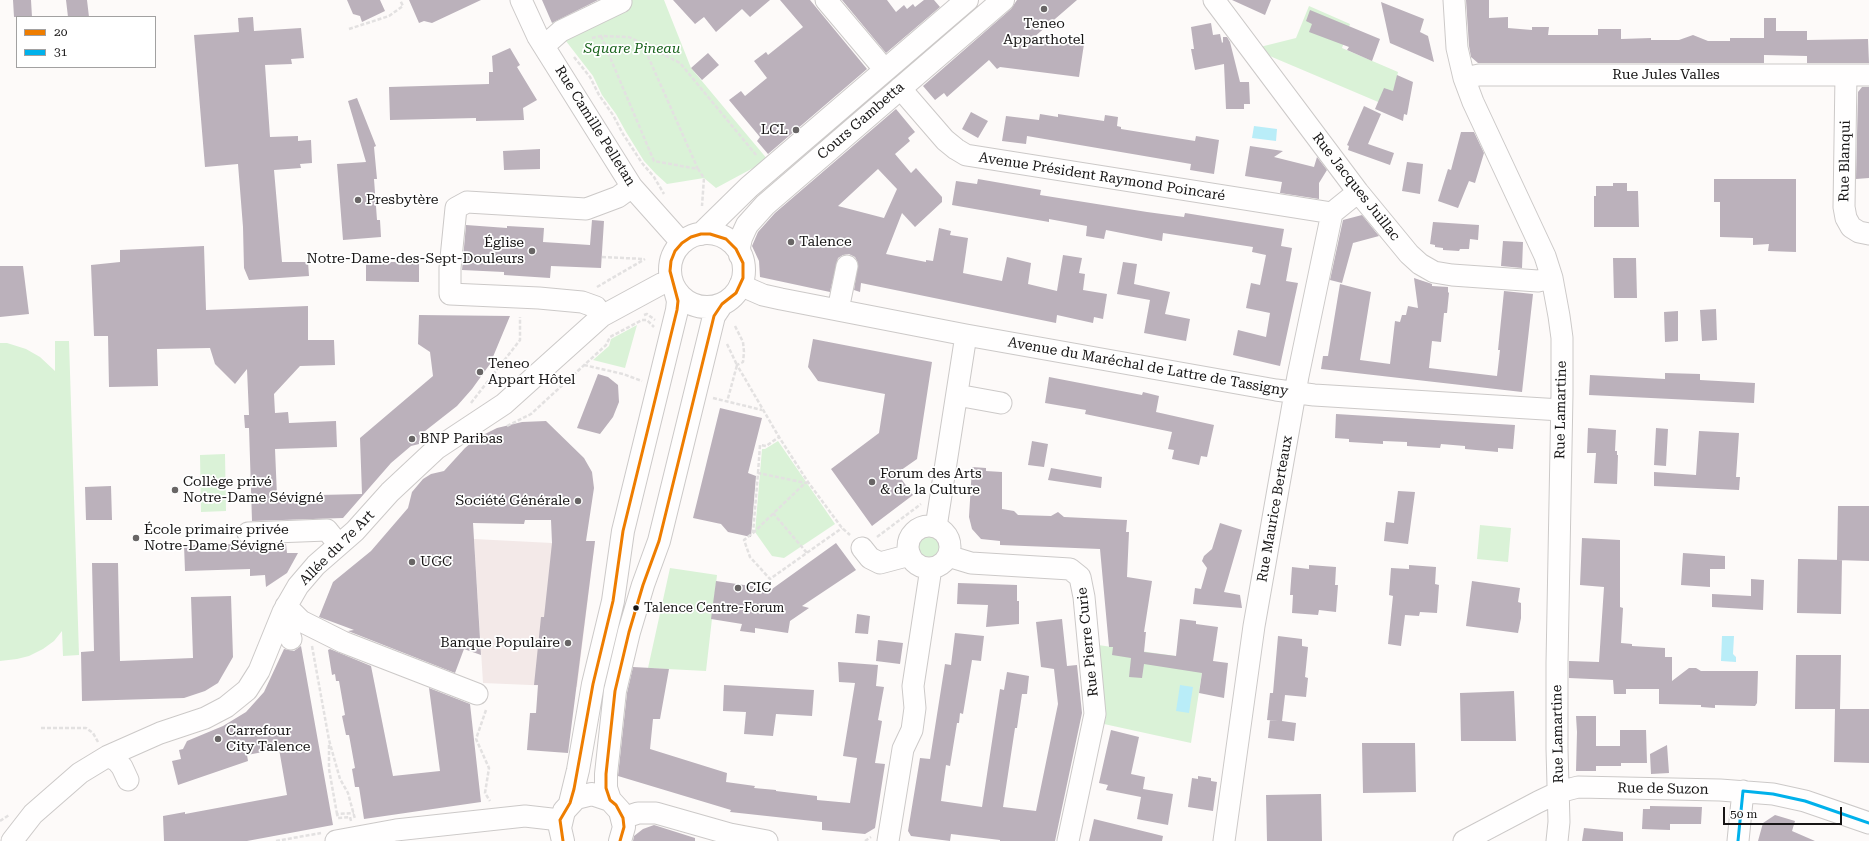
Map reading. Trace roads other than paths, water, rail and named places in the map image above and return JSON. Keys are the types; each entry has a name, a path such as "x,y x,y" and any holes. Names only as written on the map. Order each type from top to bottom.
{"main road":[{"name":"Cours Gambetta","path":"701,234 724,210 769,170 967,0"},
{"name":"Cours Gambetta","path":"740,255 741,238 747,225 765,205 1003,0"},
{"path":"563,841 561,835 565,811 578,770 593,684 613,600 623,531 663,330 678,301 670,271 671,261 675,251 682,243 691,237 701,234 710,234 726,239 732,244 740,255 743,270 740,285 732,296 722,304 714,316 659,541 643,585 629,632 615,691 606,774 606,788 610,800"},
{"path":"673,286 680,296 694,305 712,307 722,304"},
{"path":"565,811 584,795 598,795 610,800 616,805 623,818 624,827 620,841"}],"street":[{"name":"Rue Camille Pelletan","path":"521,0 550,40 632,187 682,243"},
{"path":"826,0 885,70"},
{"name":"Rue Jacques Juillac","path":"1214,0 1358,192 1409,254 1420,264 1434,272 1452,275 1538,281 1552,278"},
{"name":"Rue Lamartine","path":"1454,0 1457,48 1464,78 1473,102 1546,256 1552,278 1562,338 1557,663 1557,749 1559,792 1558,841"},
{"path":"550,40 621,2"},
{"name":"Rue Jules Valles","path":"1464,78 1479,75 1869,75"},
{"name":"Rue Blanqui","path":"1846,75 1844,207 1846,218 1851,227 1859,232 1869,234"},
{"name":"Avenue Président Raymond Poincaré","path":"900,88 945,140 956,149 966,154 1332,213"},
{"path":"602,316 596,307 582,302 539,298 450,294 450,268 456,208 467,202 586,209 618,197 632,187"},
{"path":"1332,213 1358,192"},
{"name":"Rue Maurice Berteaux","path":"1224,841 1254,626 1295,393 1332,213"},
{"path":"838,310 846,266"},
{"name":"Allée du 7e Art","path":"12,841 33,814 50,797 80,773 103,750 205,718 226,707 246,690 259,671 285,609 298,586 311,570 355,531 390,492 436,449 504,404 602,316 661,284 673,286"},
{"name":"Avenue du Maréchal de Lattre de Tassigny","path":"740,285 763,295 966,335 1295,393 1561,410"},
{"path":"936,527 966,335"},
{"path":"957,395 1001,403"},
{"path":"922,527 936,527 942,530 950,542 948,556 944,562 931,568 918,565 910,554 909,542 912,535 922,527"},
{"path":"248,533 327,530 339,545"},
{"path":"862,548 870,558 880,562 910,554"},
{"name":"Rue Pierre Curie","path":"948,556 971,563 1070,569 1080,577 1084,597 1095,714 1068,841"},
{"path":"888,841 903,749 912,730 916,708 913,686 931,568"},
{"path":"285,609 300,621 343,642 482,700"},
{"path":"285,609 291,639"},
{"path":"103,750 122,767 128,780"},
{"name":"Rue de Suzon","path":"1464,841 1519,811 1559,792 1578,787 1773,794 1804,801 1869,823"},
{"path":"1738,841 1743,792"},
{"path":"336,841 396,830 451,833 525,816 565,811"},
{"path":"623,818 638,813 656,813 730,834 767,841"}],"water":[{"path":"1254,126 1277,129 1276,141 1252,138"},
{"path":"1722,636 1734,636 1733,654 1736,657 1736,662 1721,661"},
{"path":"1180,685 1193,687 1189,713 1176,711"}],"place":[{"name":"Teneo Apparthotel","path":"1044,9"},
{"name":"LCL","path":"796,130"},
{"name":"Presbytère","path":"358,200"},
{"name":"Talence","path":"791,242"},
{"name":"Église Notre-Dame-des-Sept-Douleurs","path":"532,251"},
{"name":"Teneo Appart Hôtel","path":"480,372"},
{"name":"BNP Paribas","path":"412,439"},
{"name":"Forum des Arts & de la Culture","path":"872,482"},
{"name":"Collège privé Notre-Dame Sévigné","path":"175,490"},
{"name":"Société Générale","path":"578,501"},
{"name":"École primaire privée Notre-Dame Sévigné","path":"136,538"},
{"name":"UGC","path":"412,562"},
{"name":"CIC","path":"738,588"},
{"name":"Talence Centre-Forum","path":"636,608"},
{"name":"Banque Populaire","path":"568,643"},
{"name":"Carrefour City Talence","path":"218,739"}],"park label":[{"name":"Square Pineau","path":"632,49"}]}
